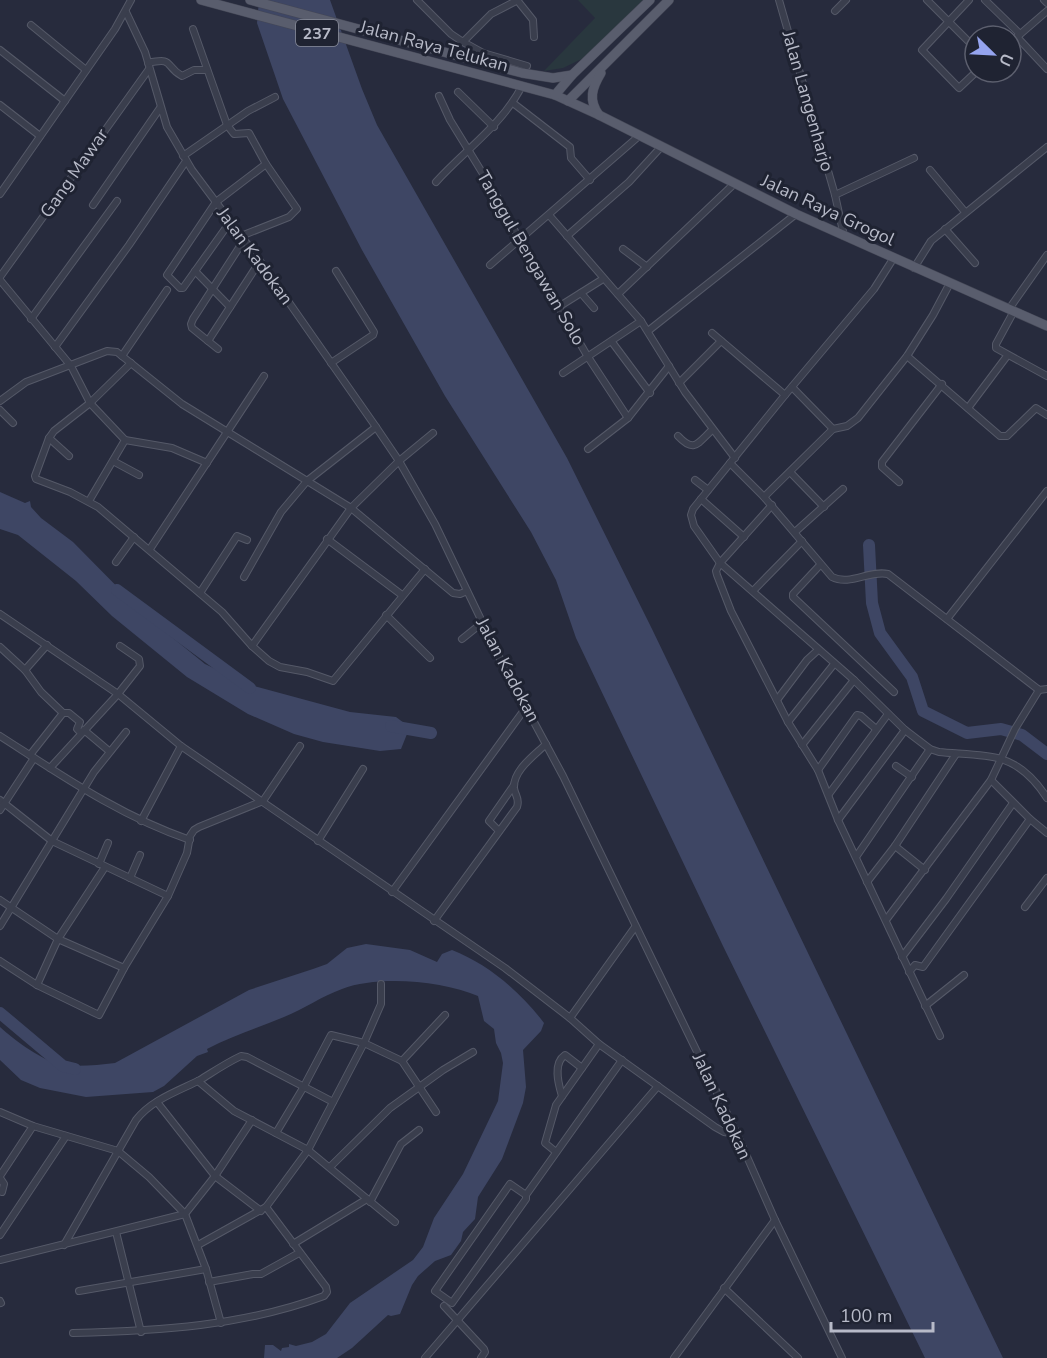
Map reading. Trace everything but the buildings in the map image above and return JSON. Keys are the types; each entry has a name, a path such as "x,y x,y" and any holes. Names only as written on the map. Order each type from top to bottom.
{"main road":[{"name":"Jalan Raya Telukan","path":"201,0 555,95 568,101"},
{"name":"Jalan Raya Telukan","path":"250,0 522,73 553,78 572,75"},
{"path":"555,95 572,75 650,0"},
{"path":"568,101 669,0"},
{"path":"599,115 591,98 597,79 606,64"},
{"name":"Jalan Raya Grogol","path":"568,101 796,214 1047,326"}],"street":[{"path":"0,194 126,12 131,0"},
{"path":"417,0 451,34 463,42 483,53 527,66"},
{"path":"463,42 491,14 517,0 533,20 534,37"},
{"name":"Jalan Langenharjo","path":"779,0 845,237"},
{"path":"835,11 846,0"},
{"path":"927,0 963,36"},
{"path":"963,84 959,88 922,50 969,0"},
{"path":"985,0 1008,24"},
{"path":"1023,31 1047,11"},
{"name":"Jalan Kadokan","path":"126,12 139,38 171,136 185,159 260,261 376,427 399,461 435,524 482,623 527,706 636,927 737,1134 775,1220 842,1358"},
{"path":"31,25 86,70"},
{"path":"193,29 227,125 234,134 249,133 266,164 297,208 290,217 242,238 191,324 192,328 218,350"},
{"path":"1023,41 1047,69"},
{"path":"0,50 65,101"},
{"path":"148,66 161,60 167,62 182,76 194,70 207,70"},
{"name":"Gang Mawar","path":"0,279 148,66"},
{"path":"436,182 494,127 513,103 522,86"},
{"path":"458,92 494,127"},
{"path":"55,347 129,245 185,159 227,125 275,96"},
{"name":"Tanggul Bengawan Solo","path":"439,96 450,120 499,200 520,241 588,357 628,418"},
{"path":"513,103 570,147 572,149 570,158 590,180"},
{"path":"0,105 40,136"},
{"path":"93,205 160,108"},
{"path":"490,265 639,136"},
{"path":"567,236 629,182 661,147"},
{"path":"914,268 924,249 945,229 1047,147"},
{"path":"835,195 914,158"},
{"path":"231,222 181,288 167,275 216,202 266,164"},
{"path":"930,170 965,212"},
{"path":"618,294 735,183"},
{"path":"31,319 117,201"},
{"path":"648,331 796,214"},
{"path":"549,215 641,321 679,383 732,461 832,577 845,580 880,573 888,574 1039,690 1047,689"},
{"path":"945,229 975,263"},
{"path":"623,249 646,267"},
{"path":"1047,255 1011,310 995,347 1007,356 1047,376"},
{"path":"893,259 879,283 693,509 693,526 720,563 854,680 905,730 930,749 1001,759 1029,775 1047,798"},
{"path":"207,340 260,261"},
{"path":"195,271 230,307"},
{"path":"331,363 373,335 374,332 336,271"},
{"path":"0,279 71,366 90,403 125,440 172,448 207,463"},
{"path":"560,306 603,279"},
{"path":"764,497 836,428 851,424 858,418 907,356 950,283"},
{"path":"122,356 167,290"},
{"path":"581,293 594,308"},
{"path":"563,373 641,321"},
{"path":"712,333 785,395"},
{"path":"679,383 721,341"},
{"path":"612,342 650,393"},
{"path":"0,401 26,382 107,351 117,352 182,404 351,508 453,592 460,594 467,591"},
{"path":"907,356 1000,436 1004,437 1032,409 1038,408 1047,415"},
{"path":"968,408 1007,356"},
{"path":"130,363 90,403 58,427 49,438 35,476 36,479 89,501 150,549 222,612 252,646 269,661 280,667 307,672 333,681 338,678 425,569"},
{"path":"588,449 628,418 669,366"},
{"path":"150,549 264,376"},
{"path":"898,482 882,467 882,462 942,384"},
{"path":"792,387 836,428"},
{"path":"0,410 13,423"},
{"path":"244,577 281,512 307,481 376,427"},
{"path":"678,436 687,445 692,446 712,430"},
{"path":"252,646 351,508 399,461 433,433"},
{"path":"49,438 69,456"},
{"path":"89,501 125,440"},
{"path":"113,461 139,475"},
{"path":"790,472 824,507"},
{"path":"695,480 708,490"},
{"path":"795,532 843,489"},
{"path":"947,619 1047,491"},
{"path":"701,499 744,537"},
{"path":"772,505 720,563 717,575 731,611 788,722 818,770 838,820 940,1036"},
{"path":"200,593 237,536 247,540"},
{"path":"116,562 134,537"},
{"path":"327,539 402,595"},
{"path":"753,591 802,542"},
{"path":"820,565 793,594 793,597 894,692"},
{"path":"0,614 118,694 181,746 505,968 570,1018 599,1044 715,1127 724,1132 737,1134"},
{"path":"386,615 430,658"},
{"path":"462,639 482,623"},
{"path":"25,670 47,645"},
{"path":"50,768 118,694 141,663 136,656 120,646"},
{"path":"0,647 25,670 41,692 63,713 69,713 80,722 77,729 109,751"},
{"path":"777,700 807,660 818,650"},
{"path":"788,722 834,664"},
{"path":"802,745 854,680"},
{"path":"886,920 991,780 1015,729 1039,690"},
{"path":"392,892 527,706"},
{"path":"63,713 1,804 52,841 168,896"},
{"path":"829,794 875,728 888,714"},
{"path":"818,770 856,715 861,716 875,728"},
{"path":"838,820 905,730"},
{"path":"0,926 83,789 109,751 126,732"},
{"path":"0,736 83,789 141,821 190,840"},
{"path":"499,831 489,821 515,784 519,773 546,744"},
{"path":"141,821 181,746"},
{"path":"0,961 37,985 99,1015 124,968 168,896 187,853 194,830 263,801 300,746"},
{"path":"856,857 930,749"},
{"path":"867,882 895,846 956,754"},
{"path":"896,766 912,777"},
{"path":"318,841 363,770"},
{"path":"991,780 1047,833"},
{"path":"434,921 518,802 515,784"},
{"path":"902,957 1013,803"},
{"path":"909,972 915,965 923,967 1030,819"},
{"path":"37,985 58,939 102,865 108,843"},
{"path":"895,846 925,870"},
{"path":"130,878 140,855"},
{"path":"1025,907 1047,878"},
{"path":"0,900 58,939 124,968"},
{"path":"570,1018 636,927"},
{"path":"925,1006 964,975"},
{"path":"198,1245 264,1209 308,1150 364,1043 381,1004 381,984"},
{"path":"402,1061 445,1015"},
{"path":"276,1133 331,1035 364,1043 402,1061 436,1112"},
{"path":"556,1152 545,1142 553,1110 599,1044"},
{"path":"330,1167 390,1108 442,1070 473,1052"},
{"path":"562,1096 559,1060 565,1055 582,1068"},
{"path":"64,1245 139,1115 173,1091 241,1056 333,1102"},
{"path":"526,1195 510,1184 435,1291 452,1303 622,1060"},
{"path":"198,1080 226,1105 308,1150 395,1222"},
{"path":"425,1358 658,1086"},
{"path":"73,1333 141,1332 221,1323 290,1309 324,1296 327,1292 326,1287 264,1209 215,1176 157,1102"},
{"path":"1,1115 118,1151 149,1177 185,1214 206,1269 221,1323"},
{"path":"0,1260 185,1214 215,1176 252,1120"},
{"path":"2,1192 4,1184 0,1177 33,1126"},
{"path":"293,1244 369,1201 401,1144 419,1130"},
{"path":"0,1235 66,1136"},
{"path":"674,1358 775,1220"},
{"path":"116,1232 141,1332"},
{"path":"209,1282 261,1274 299,1253"},
{"path":"79,1291 206,1269"},
{"path":"724,1288 798,1358"},
{"path":"444,1306 485,1351 481,1358"}],"shaded area":[{"path":"578,0 643,0 588,56 563,68 544,71 595,18"}],"water":[{"path":"259,0 330,0 377,125 567,458 652,629 1003,1358 925,1358 723,946 576,638 556,580 531,532 445,396 362,250 283,99 257,23"},
{"path":"0,492 25,503 30,501 31,507 41,518 73,542 147,617 205,664 250,685 350,712 396,717 404,723 407,734 401,749 380,751 323,742 294,734 248,714 187,677 112,616 76,581 18,535 0,529"},
{"path":"366,944 410,950 437,962 442,954 452,950 478,963 503,980 525,1000 544,1023 541,1031 523,1050 526,1087 523,1103 502,1159 478,1197 475,1219 463,1232 461,1241 451,1255 435,1261 418,1276 400,1314 388,1315 352,1348 337,1358 264,1358 265,1345 273,1345 281,1351 282,1348 289,1347 289,1344 296,1346 312,1342 326,1334 350,1303 413,1260 423,1247 434,1218 463,1174 498,1101 503,1063 494,1029 484,1021 478,996 447,987 410,982 374,982 357,985 342,989 291,1014 207,1049 208,1052 197,1056 164,1086 153,1092 86,1097 40,1088 21,1080 0,1060 0,1027 30,1050 55,1063 76,1066 115,1063 249,990 327,964 347,948"}],"waterway":[{"path":"869,545 872,603 880,633 912,677 923,711 967,733 1001,729 1022,735 1047,754"},
{"path":"117,590 250,688"},
{"path":"391,726 431,733"},
{"path":"0,1013 63,1066 75,1069"}]}
